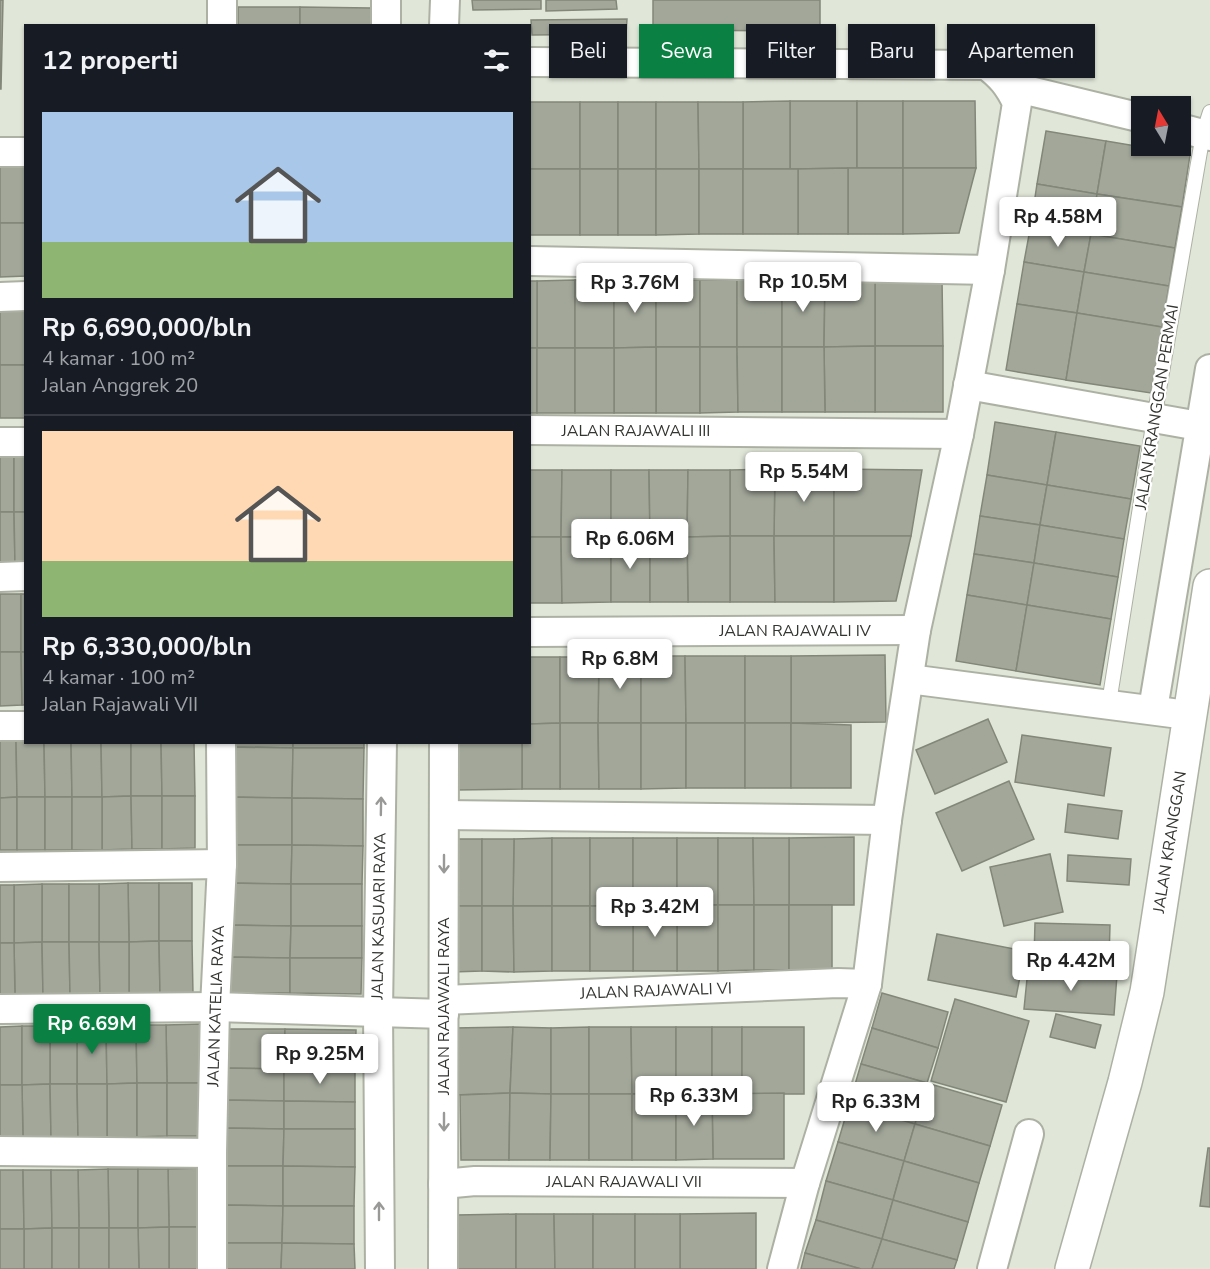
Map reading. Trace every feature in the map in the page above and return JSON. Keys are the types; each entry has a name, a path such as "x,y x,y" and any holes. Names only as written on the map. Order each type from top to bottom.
{"main road":[{"name":"JALAN KRANGGAN","path":"1072,1269 1125,1082 1147,992 1210,586"}],"street":[{"path":"222,0 222,24"},
{"path":"386,0 386,24"},
{"path":"444,24 445,0"},
{"path":"531,62 986,65 1009,86 1017,103 990,270 959,434 916,630 887,820 867,984 805,1183 782,1269"},
{"path":"1009,86 1131,115"},
{"path":"0,152 24,152"},
{"path":"531,261 990,270"},
{"path":"0,297 24,296"},
{"path":"1153,709 1206,427 1210,369"},
{"path":"968,384 1206,427"},
{"name":"JALAN RAJAWALI III","path":"531,430 959,434"},
{"path":"0,442 24,442"},
{"path":"0,577 24,576"},
{"name":"JALAN RAJAWALI IV","path":"531,632 916,630"},
{"path":"909,678 1153,709 1190,717"},
{"path":"0,726 24,726"},
{"name":"JALAN KATELIA RAYA","path":"212,1269 215,1007 222,864 221,744"},
{"name":"JALAN KASUARI RAYA","path":"380,1269 378,1012 382,744"},
{"name":"JALAN RAJAWALI RAYA","path":"443,1269 444,744"},
{"path":"444,815 887,820"},
{"path":"0,867 222,864"},
{"name":"JALAN RAJAWALI VI","path":"0,1009 215,1007 378,1012 838,983 867,984"},
{"path":"992,1269 1029,1134"},
{"path":"0,1151 212,1154"},
{"name":"JALAN RAJAWALI VII","path":"443,1184 475,1181 805,1183"}],"lane":[{"name":"JALAN KRANGGAN PERMAI","path":"1109,703 1201,128"}],"building":[{"path":"0,0 3,0 1,89 0,89"},
{"path":"472,0 541,0 541,9 473,10"},
{"path":"546,0 616,0 617,9 546,11"},
{"path":"653,0 820,0 820,24 746,24 746,31 734,30 734,24 653,24"},
{"path":"238,7 300,7 300,24 238,24"},
{"path":"300,7 371,8 371,24 300,24"},
{"path":"627,19 627,24 549,24 549,35 532,35 531,20"},
{"path":"790,101 857,101 857,168 790,169"},
{"path":"790,101 790,169 743,169 743,102"},
{"path":"857,101 903,101 903,168 857,168"},
{"path":"903,101 975,101 976,168 903,168"},
{"path":"531,102 580,102 580,169 531,169"},
{"path":"580,102 618,102 618,169 580,169"},
{"path":"618,102 656,102 656,169 618,169"},
{"path":"656,102 698,102 699,169 656,169"},
{"path":"698,102 743,102 743,169 699,169"},
{"path":"1046,131 1106,141 1097,194 1037,184"},
{"path":"1106,141 1131,145 1131,156 1190,156 1182,207 1097,194"},
{"path":"0,165 24,165 24,223 0,223"},
{"path":"848,168 903,168 903,234 848,234"},
{"path":"848,168 848,234 798,234 798,169"},
{"path":"903,168 976,168 959,233 903,234"},
{"path":"531,169 580,169 580,235 531,235"},
{"path":"580,169 618,169 618,235 580,235"},
{"path":"618,169 656,169 656,235 618,235"},
{"path":"656,169 699,169 699,234 656,235"},
{"path":"699,169 743,169 743,234 699,234"},
{"path":"743,169 798,169 798,234 743,234"},
{"path":"1037,184 1097,194 1091,234 1031,224"},
{"path":"1097,194 1182,207 1175,248 1091,234"},
{"path":"0,223 24,223 24,276 0,277"},
{"path":"1031,224 1091,234 1084,272 1024,262"},
{"path":"1091,234 1175,248 1169,286 1084,272"},
{"path":"1024,262 1084,272 1077,313 1017,304"},
{"path":"1084,272 1169,286 1162,327 1077,313"},
{"path":"942,279 943,346 875,346 875,280"},
{"path":"575,280 575,348 537,348 537,281"},
{"path":"575,280 614,280 614,348 575,348"},
{"path":"614,280 656,280 656,347 614,348"},
{"path":"656,280 700,280 700,347 656,347"},
{"path":"700,280 737,280 737,347 700,347"},
{"path":"737,280 782,280 782,347 737,347"},
{"path":"782,280 825,280 824,347 782,347"},
{"path":"825,280 875,280 875,346 824,347"},
{"path":"531,281 537,281 537,348 531,348"},
{"path":"1017,304 1077,313 1066,380 1006,370"},
{"path":"24,306 24,365 0,365 0,307"},
{"path":"1077,313 1162,327 1151,393 1066,380"},
{"path":"875,346 943,346 943,412 875,412"},
{"path":"875,346 875,412 825,412 824,347"},
{"path":"656,347 700,347 700,413 656,413"},
{"path":"656,347 656,413 614,413 614,348"},
{"path":"700,347 737,347 738,412 700,413"},
{"path":"737,347 782,347 782,412 738,412"},
{"path":"782,347 824,347 825,412 782,412"},
{"path":"531,348 537,348 537,413 531,413"},
{"path":"537,348 575,348 575,413 537,413"},
{"path":"575,348 614,348 614,413 575,413"},
{"path":"0,365 24,365 24,418 0,418"},
{"path":"995,422 1056,432 1047,485 987,475"},
{"path":"1056,432 1140,446 1131,499 1047,485"},
{"path":"0,453 14,453 14,512 0,512"},
{"path":"14,453 24,453 24,512 14,512"},
{"path":"775,469 834,469 834,536 774,536"},
{"path":"775,469 774,536 730,536 730,470"},
{"path":"834,469 922,470 911,536 834,536"},
{"path":"531,470 562,470 561,537 531,537"},
{"path":"562,470 611,470 611,537 561,537"},
{"path":"611,470 649,470 650,537 611,537"},
{"path":"649,470 688,470 687,537 650,537"},
{"path":"688,470 730,470 730,536 687,537"},
{"path":"987,475 1047,485 1040,525 980,516"},
{"path":"1047,485 1131,499 1124,539 1040,525"},
{"path":"0,512 14,512 15,565 0,565"},
{"path":"14,512 24,512 24,565 15,565"},
{"path":"980,516 1040,525 1034,563 974,554"},
{"path":"1040,525 1124,539 1118,577 1034,563"},
{"path":"730,536 774,536 775,602 730,602"},
{"path":"730,536 730,602 688,602 687,537"},
{"path":"774,536 834,536 834,602 775,602"},
{"path":"834,536 911,536 896,601 834,602"},
{"path":"531,537 561,537 562,603 531,603"},
{"path":"561,537 611,537 611,602 562,603"},
{"path":"611,537 650,537 650,602 611,602"},
{"path":"650,537 687,537 688,602 650,602"},
{"path":"974,554 1034,563 1027,605 967,595"},
{"path":"1034,563 1118,577 1111,619 1027,605"},
{"path":"0,594 21,594 21,652 0,652"},
{"path":"21,594 24,594 24,652 21,652"},
{"path":"967,595 1027,605 1016,671 956,661"},
{"path":"1027,605 1111,619 1100,685 1016,671"},
{"path":"0,652 21,652 22,705 0,706"},
{"path":"21,652 24,652 24,705 22,705"},
{"path":"885,655 886,722 791,723 791,656"},
{"path":"641,656 641,723 598,723 599,657"},
{"path":"641,656 685,656 686,723 641,723"},
{"path":"685,656 745,656 745,723 686,723"},
{"path":"745,656 791,656 791,723 745,723"},
{"path":"531,657 560,657 560,723 531,724"},
{"path":"560,657 599,657 598,723 560,723"},
{"path":"988,719 1007,762 935,794 916,750"},
{"path":"560,723 598,723 599,789 560,789"},
{"path":"560,723 560,789 522,789 522,744 531,744 531,724"},
{"path":"598,723 641,723 641,789 599,789"},
{"path":"641,723 686,723 686,788 641,789"},
{"path":"686,723 745,723 745,788 686,788"},
{"path":"745,723 791,723 791,788 745,788"},
{"path":"791,723 851,725 851,788 791,788"},
{"path":"1022,735 1111,748 1104,796 1015,782"},
{"path":"0,739 16,739 17,797 0,798"},
{"path":"16,739 24,739 24,744 44,744 45,797 17,797"},
{"path":"44,744 71,744 72,797 45,797"},
{"path":"71,744 101,744 102,797 72,797"},
{"path":"101,744 131,744 131,796 102,797"},
{"path":"131,744 161,744 162,796 131,796"},
{"path":"161,744 194,744 195,796 162,796"},
{"path":"231,744 293,744 293,748 231,747"},
{"path":"293,744 364,744 364,748 293,748"},
{"path":"455,744 522,744 522,789 456,790"},
{"path":"231,747 293,748 292,798 230,797"},
{"path":"293,748 364,748 363,799 292,798"},
{"path":"1009,781 1034,839 962,871 936,813"},
{"path":"131,796 132,849 102,850 102,797"},
{"path":"131,796 162,796 162,849 132,849"},
{"path":"162,796 195,796 195,848 162,849"},
{"path":"17,797 17,850 0,850 0,798"},
{"path":"17,797 45,797 45,850 17,850"},
{"path":"45,797 72,797 72,850 45,850"},
{"path":"72,797 102,797 102,850 72,850"},
{"path":"230,797 292,798 292,845 230,845"},
{"path":"292,798 363,799 363,846 292,845"},
{"path":"1068,804 1122,811 1118,839 1065,832"},
{"path":"854,837 854,905 789,905 789,838"},
{"path":"552,838 552,906 513,906 514,839"},
{"path":"552,838 590,838 590,906 552,906"},
{"path":"590,838 633,838 633,906 590,906"},
{"path":"633,838 677,838 677,905 633,906"},
{"path":"677,838 718,838 718,905 677,905"},
{"path":"718,838 753,838 754,905 718,905"},
{"path":"753,838 789,838 789,905 754,905"},
{"path":"452,839 482,839 482,906 452,906"},
{"path":"482,839 514,839 513,906 482,906"},
{"path":"230,845 292,845 291,884 229,883"},
{"path":"292,845 363,846 362,884 291,884"},
{"path":"1050,854 1063,912 1004,926 990,867"},
{"path":"1068,855 1131,859 1129,885 1067,881"},
{"path":"128,883 159,883 159,941 129,942"},
{"path":"128,883 129,942 99,942 99,884"},
{"path":"159,883 192,883 192,941 159,941"},
{"path":"229,883 291,884 291,926 229,925"},
{"path":"42,884 69,884 69,942 42,942"},
{"path":"42,884 42,942 14,943 14,885"},
{"path":"69,884 99,884 99,942 69,942"},
{"path":"291,884 362,884 362,926 291,926"},
{"path":"0,885 14,885 14,943 0,943"},
{"path":"677,905 718,905 718,971 677,971"},
{"path":"677,905 677,971 633,971 633,906"},
{"path":"718,905 754,905 754,970 718,971"},
{"path":"754,905 789,905 789,970 754,970"},
{"path":"789,905 832,905 832,970 789,970"},
{"path":"452,906 482,906 482,971 452,972"},
{"path":"482,906 513,906 514,972 482,971"},
{"path":"513,906 552,906 552,971 514,972"},
{"path":"552,906 590,906 590,971 552,971"},
{"path":"590,906 633,906 633,971 590,971"},
{"path":"1035,923 1110,925 1109,959 1034,958"},
{"path":"229,925 291,926 290,958 228,957"},
{"path":"291,926 362,926 362,958 290,958"},
{"path":"937,934 1025,951 1016,997 928,980"},
{"path":"159,941 160,994 129,994 129,942"},
{"path":"159,941 192,941 193,994 160,994"},
{"path":"42,942 43,996 15,996 14,943"},
{"path":"42,942 69,942 70,995 43,996"},
{"path":"69,942 99,942 100,995 70,995"},
{"path":"99,942 129,942 129,994 100,995"},
{"path":"0,943 14,943 15,996 0,996"},
{"path":"228,957 290,958 290,993 228,993"},
{"path":"290,958 362,958 361,994 290,993"},
{"path":"1028,969 1117,975 1114,1015 1024,1009"},
{"path":"882,993 948,1012 938,1048 872,1028"},
{"path":"955,999 1029,1021 1006,1102 931,1081"},
{"path":"1056,1014 1101,1025 1095,1048 1050,1037"},
{"path":"200,1024 200,1083 167,1083 166,1025"},
{"path":"77,1025 106,1025 107,1084 77,1084"},
{"path":"77,1025 77,1084 50,1084 50,1026"},
{"path":"106,1025 136,1025 137,1083 107,1084"},
{"path":"136,1025 166,1025 167,1083 137,1083"},
{"path":"22,1026 22,1085 0,1085 0,1027"},
{"path":"22,1026 50,1026 50,1084 22,1085"},
{"path":"513,1027 510,1093 454,1095 454,1028"},
{"path":"513,1027 551,1028 551,1094 510,1093"},
{"path":"589,1027 589,1094 551,1094 551,1028"},
{"path":"589,1027 631,1027 632,1094 589,1094"},
{"path":"631,1027 676,1027 676,1094 632,1094"},
{"path":"676,1027 712,1027 712,1094 676,1094"},
{"path":"712,1027 742,1027 742,1094 712,1094"},
{"path":"742,1027 804,1027 804,1094 742,1094"},
{"path":"872,1028 938,1048 927,1083 861,1064"},
{"path":"223,1029 285,1029 284,1069 223,1068"},
{"path":"285,1029 356,1030 355,1069 284,1069"},
{"path":"861,1064 927,1083 915,1124 849,1105"},
{"path":"223,1068 284,1069 284,1101 222,1100"},
{"path":"284,1069 355,1069 355,1102 284,1101"},
{"path":"137,1083 137,1137 107,1137 107,1084"},
{"path":"137,1083 167,1083 167,1136 137,1137"},
{"path":"167,1083 200,1083 201,1136 167,1136"},
{"path":"927,1083 1002,1105 990,1146 915,1124"},
{"path":"50,1084 51,1137 23,1138 22,1085"},
{"path":"50,1084 77,1084 78,1137 51,1137"},
{"path":"77,1084 107,1084 107,1137 78,1137"},
{"path":"0,1085 22,1085 23,1138 0,1138"},
{"path":"510,1093 509,1160 461,1160 460,1095"},
{"path":"510,1093 551,1094 550,1160 509,1160"},
{"path":"784,1093 784,1159 713,1159 712,1094"},
{"path":"551,1094 589,1094 589,1160 550,1160"},
{"path":"589,1094 632,1094 632,1160 589,1160"},
{"path":"632,1094 676,1094 676,1160 632,1160"},
{"path":"676,1094 712,1094 713,1159 676,1160"},
{"path":"222,1100 284,1101 284,1129 222,1128"},
{"path":"284,1101 355,1102 355,1129 284,1129"},
{"path":"849,1105 915,1124 904,1161 838,1142"},
{"path":"915,1124 990,1146 979,1183 904,1161"},
{"path":"222,1128 284,1129 283,1166 221,1166"},
{"path":"284,1129 355,1129 355,1167 283,1166"},
{"path":"838,1142 904,1161 893,1200 826,1181"},
{"path":"1208,1148 1210,1148 1210,1207 1200,1206"},
{"path":"904,1161 979,1183 968,1222 893,1200"},
{"path":"221,1166 283,1166 283,1206 221,1205"},
{"path":"283,1166 355,1167 354,1206 283,1206"},
{"path":"202,1168 202,1227 169,1227 168,1169"},
{"path":"108,1169 138,1169 138,1228 109,1228"},
{"path":"108,1169 109,1228 79,1228 78,1170"},
{"path":"138,1169 168,1169 169,1227 138,1228"},
{"path":"0,1170 23,1170 24,1229 0,1229"},
{"path":"23,1170 51,1170 52,1228 24,1229"},
{"path":"51,1170 78,1170 79,1228 52,1228"},
{"path":"826,1181 893,1200 882,1239 816,1220"},
{"path":"893,1200 968,1222 957,1260 882,1239"},
{"path":"221,1205 283,1206 282,1243 221,1243"},
{"path":"283,1206 354,1206 354,1244 282,1243"},
{"path":"756,1213 756,1269 680,1269 680,1214"},
{"path":"516,1214 516,1269 457,1269 457,1215"},
{"path":"516,1214 554,1214 555,1269 516,1269"},
{"path":"554,1214 593,1214 593,1269 555,1269"},
{"path":"593,1214 635,1214 635,1269 593,1269"},
{"path":"635,1214 680,1214 680,1269 635,1269"},
{"path":"816,1220 882,1239 872,1269 861,1269 805,1253"},
{"path":"169,1227 202,1227 202,1269 169,1269"},
{"path":"169,1227 169,1269 139,1269 138,1228"},
{"path":"52,1228 52,1269 24,1269 24,1229"},
{"path":"52,1228 79,1228 79,1269 52,1269"},
{"path":"79,1228 109,1228 109,1269 79,1269"},
{"path":"109,1228 138,1228 139,1269 109,1269"},
{"path":"0,1229 24,1229 24,1269 0,1269"},
{"path":"882,1239 957,1260 954,1269 872,1269"},
{"path":"221,1243 282,1243 281,1269 222,1269"},
{"path":"282,1243 354,1244 355,1269 281,1269"},
{"path":"805,1253 861,1269 801,1269"}]}
